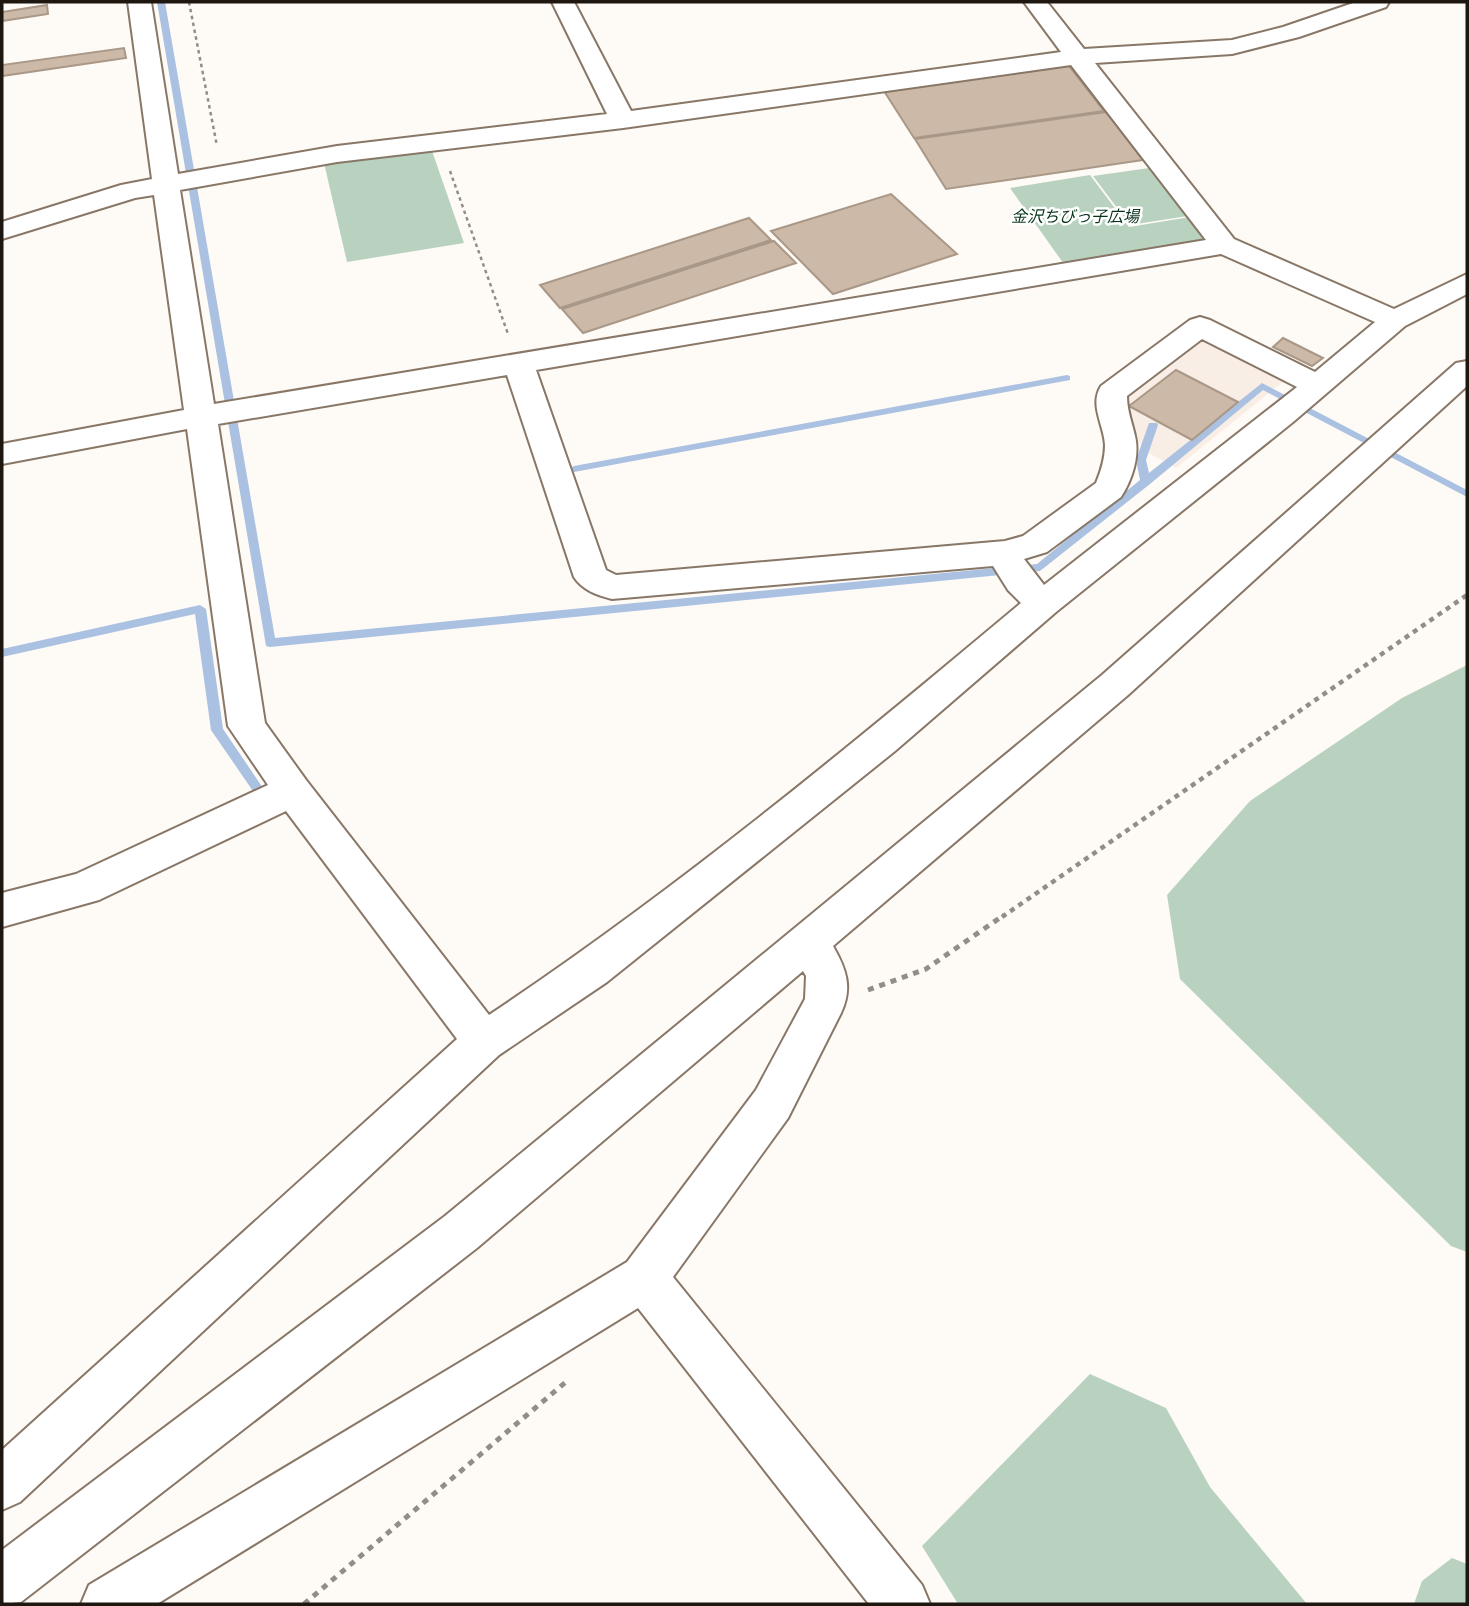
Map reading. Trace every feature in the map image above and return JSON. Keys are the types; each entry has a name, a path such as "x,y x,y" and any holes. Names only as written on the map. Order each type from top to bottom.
{"street":[{"path":"139,2 169,183 218,415 247,726 292,792 484,1042"},
{"path":"563,2 624,120"},
{"path":"1035,2 1224,245 1395,320"},
{"path":"2,231 130,191 337,154 624,120 1076,57 1232,47 1263,41 1378,2"},
{"path":"2,454 1224,245"},
{"path":"2,1484 484,1042 613,953 882,741 1037,598 1282,415 1395,320 1467,283"},
{"path":"519,365 591,577 612,587 1007,557 1035,544 1110,489 1115,477 1121,441 1110,407 1112,393 1200,326 1312,390"},
{"path":"2,1583 461,1232 1115,685 1467,370"},
{"path":"1007,557 1037,598"},
{"path":"2,910 85,888 292,792"},
{"path":"108,1604 644,1278 772,1104 826,1000 827,975 809,941"},
{"path":"644,1278 903,1604"}],"path":[{"path":"190,2 216,175"},
{"path":"439,141 519,365"},
{"path":"826,1000 883,987 926,969 1467,595"},
{"path":"304,1604 574,1375"}],"shaded area":[{"path":"1205,339 1285,380 1176,468 1145,451 1122,415 1127,397"}],"green space":[{"path":"431,148 464,243 347,262 324,163"},
{"path":"1149,168 1188,216 1130,225 1093,176"},
{"name":"金沢ちびっ子広場","path":"1090,175 1129,227 1190,217 1213,243 1066,267 1010,188"},
{"path":"1467,665 1467,1252 1451,1246 1180,979 1167,895 1250,801 1402,698"},
{"path":"1090,1374 1166,1408 1210,1487 1307,1604 958,1604 922,1546"},
{"path":"1452,1558 1467,1564 1467,1604 1414,1604 1422,1581"}],"building":[{"path":"47,5 48,14 2,21 2,12"},
{"path":"124,48 126,58 2,76 2,65"},
{"path":"1069,66 1104,111 914,138 884,91"},
{"path":"1106,112 1143,160 946,189 915,139"},
{"path":"891,194 957,254 833,294 771,231"},
{"path":"749,218 771,240 560,308 540,285"},
{"path":"774,241 796,263 583,333 562,309"},
{"path":"1283,338 1323,358 1312,366 1273,347"},
{"path":"1176,370 1238,402 1192,440 1129,406"}],"waterway":[{"path":"161,2 270,643 1040,567 1146,481"},
{"path":"574,469 1067,378"},
{"path":"1146,481 1262,386 1467,494"},
{"path":"1146,481 1141,460 1153,425"},
{"path":"2,653 200,609 217,730 259,791"}]}
